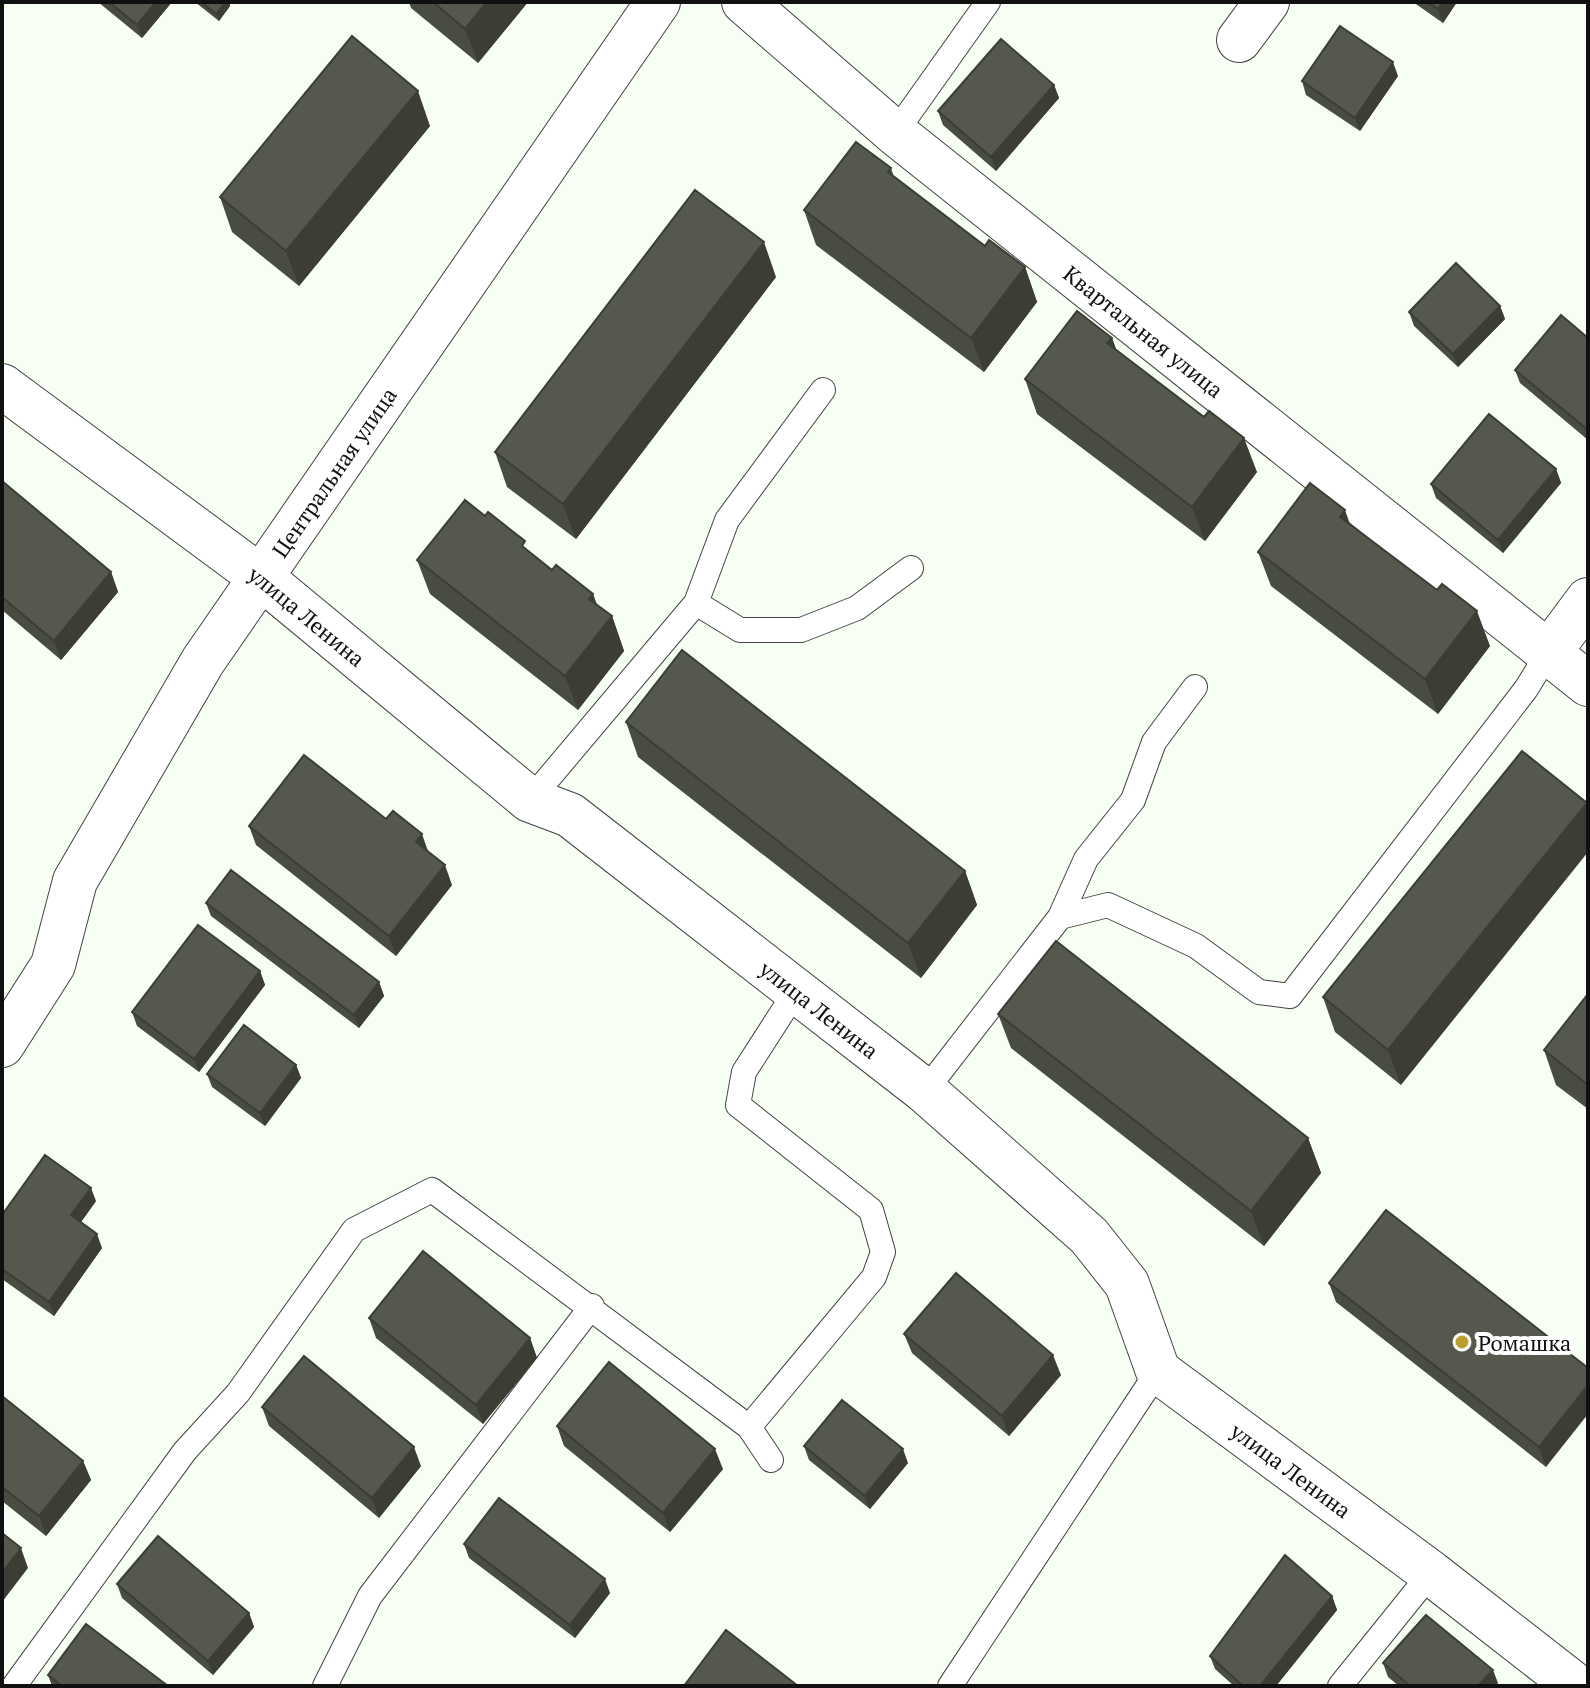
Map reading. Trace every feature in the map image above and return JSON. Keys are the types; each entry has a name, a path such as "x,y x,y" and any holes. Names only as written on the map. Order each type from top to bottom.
{"street":[{"name":"Центральная улица","path":"2,1045 53,965 75,881 203,661 263,579 658,2"},
{"name":"Квартальная улица","path":"744,2 895,133 1547,655 1588,684"},
{"path":"1239,40 1267,2"},
{"name":"улица Ленина","path":"2,386 263,579 530,800 570,815 925,1091 1089,1236 1127,1284 1158,1371 1431,1573 1576,1686"},
{"path":"1547,655 1588,600"}],"lane":[{"path":"895,133 988,2"},
{"path":"530,800 696,603 727,520 823,390"},
{"path":"696,603 740,630 801,630 857,608 911,568"},
{"path":"1060,917 1108,905 1196,946 1259,992 1290,996 1526,689 1547,655"},
{"path":"925,1091 1060,917 1086,859 1133,800 1154,742 1195,687"},
{"path":"749,1427 874,1277 883,1252 871,1210 738,1105 744,1072 796,991"},
{"path":"14,1686 185,1451 238,1393 354,1230 432,1190 592,1306 749,1427 771,1460"},
{"path":"325,1686 370,1596 592,1306"},
{"path":"950,1686 1158,1371"},
{"path":"1340,1686 1431,1573"}],"building":[{"path":"109,2 156,2 137,25"},
{"path":"201,2 226,2 216,14"},
{"path":"433,2 487,2 465,29"},
{"path":"1427,2 1443,2 1438,9"},
{"path":"1340,26 1393,62 1355,118 1302,81"},
{"path":"352,36 418,91 286,251 220,197"},
{"path":"1001,39 1054,85 991,157 938,111"},
{"path":"856,142 891,168 888,172 985,246 989,240 1025,267 971,338 804,210"},
{"path":"695,190 764,242 563,504 495,452"},
{"path":"1456,263 1500,306 1453,354 1409,312"},
{"path":"1077,311 1112,338 1107,343 1204,417 1209,411 1244,438 1192,507 1025,379"},
{"path":"1561,315 1588,338 1588,430 1515,370"},
{"path":"1489,414 1556,469 1498,540 1431,484"},
{"path":"2,481 111,572 54,641 2,597"},
{"path":"1310,483 1345,510 1340,517 1437,590 1442,584 1477,611 1425,679 1258,552"},
{"path":"465,500 485,516 488,512 525,541 522,546 552,570 556,565 593,594 589,599 612,616 565,676 417,560"},
{"path":"682,650 965,871 908,943 626,722"},
{"path":"1522,751 1587,803 1388,1050 1323,997"},
{"path":"304,755 386,819 393,811 422,834 416,842 445,865 389,936 249,826"},
{"path":"231,870 379,982 354,1015 206,903"},
{"path":"198,925 260,971 194,1059 132,1012"},
{"path":"1056,941 1308,1138 1251,1211 998,1014"},
{"path":"1588,994 1588,1085 1544,1050"},
{"path":"244,1025 296,1065 260,1113 207,1074"},
{"path":"45,1155 91,1188 71,1215 97,1234 49,1302 2,1269 2,1215"},
{"name":"Ромашка","path":"1386,1210 1588,1368 1588,1385 1539,1447 1329,1283"},
{"path":"423,1251 530,1338 476,1405 369,1318"},
{"path":"956,1273 1053,1355 1002,1416 904,1334"},
{"path":"304,1356 414,1447 372,1498 262,1407"},
{"path":"609,1362 715,1449 663,1513 557,1426"},
{"path":"2,1396 83,1461 39,1516 2,1487"},
{"path":"842,1400 903,1449 865,1496 804,1446"},
{"path":"499,1498 605,1579 570,1625 464,1544"},
{"path":"2,1533 21,1548 2,1573"},
{"path":"158,1536 249,1613 208,1661 117,1584"},
{"path":"1285,1555 1332,1596 1260,1686 1243,1686 1210,1656"},
{"path":"1426,1615 1493,1670 1478,1686 1410,1686 1383,1663"},
{"path":"86,1624 168,1686 62,1686 48,1675"},
{"path":"726,1630 798,1686 684,1686"}],"place":[{"name":"Ромашка","path":"1462,1342"}]}
